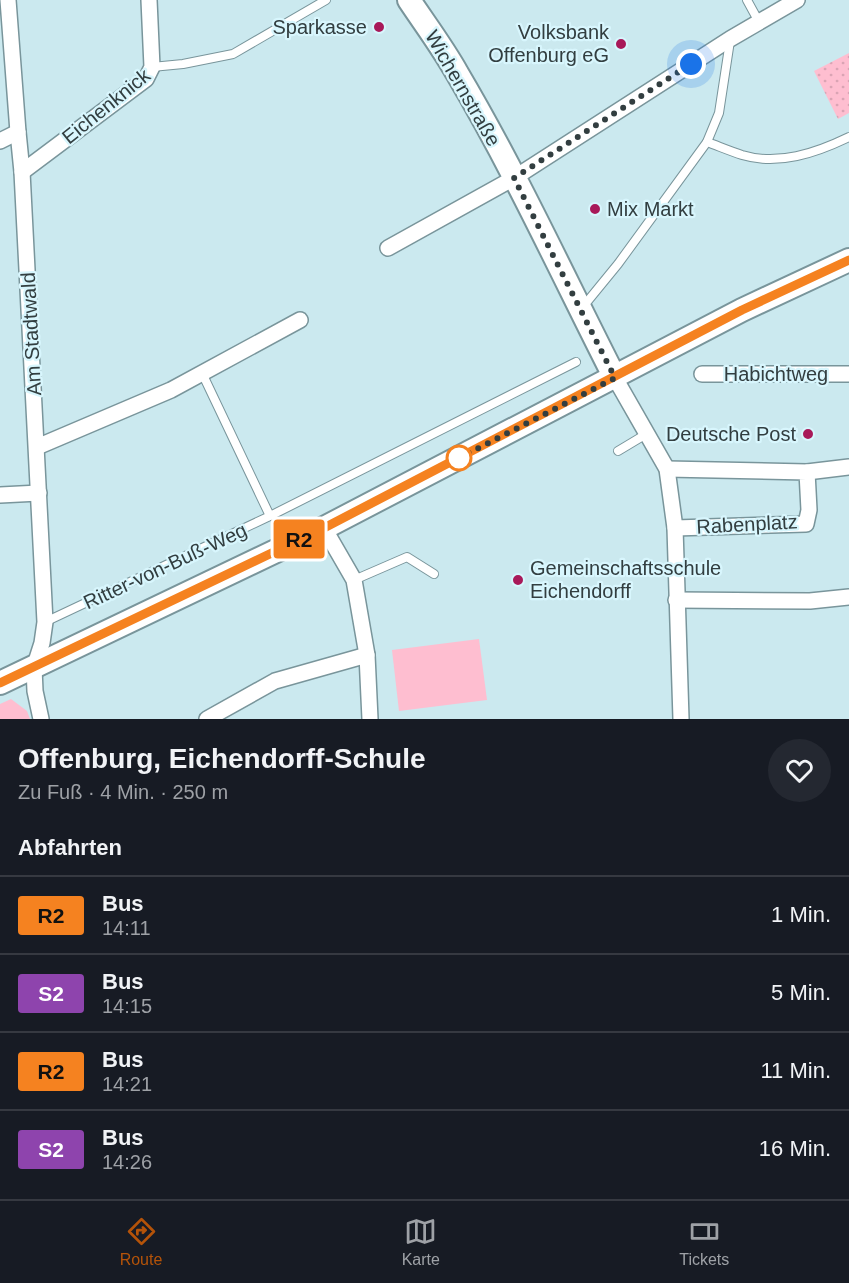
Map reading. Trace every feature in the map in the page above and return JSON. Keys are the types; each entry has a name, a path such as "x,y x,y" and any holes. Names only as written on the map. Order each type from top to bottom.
{"main road":[{"name":"Wichernstraße","path":"410,0 456,70 514,178 615,378"},
{"path":"0,683 324,528 742,310 849,260"}],"street":[{"name":"Am Stadtwald","path":"8,0 22,172 45,622 42,643 34,668"},
{"path":"149,0 152,67"},
{"path":"388,248 514,178 730,39 797,0"},
{"name":"Eichenknick","path":"22,172 146,79 152,67"},
{"path":"0,141 18,132"},
{"path":"37,447 171,390 300,320"},
{"name":"Habichtweg","path":"702,374 849,374"},
{"path":"615,378 667,469 675,528 681,719"},
{"path":"667,469 729,476 849,468"},
{"name":"Rabenplatz","path":"675,528 806,524 809,510 807,472"},
{"path":"0,495 39,493"},
{"path":"324,528 354,580 367,655 370,719"},
{"path":"676,600 810,601 849,597"},
{"path":"207,719 275,681 367,655"},
{"path":"34,668 35,691 41,719"}],"lane":[{"name":"Eichenknick","path":"152,67 183,64 233,54 326,0"},
{"path":"747,0 759,22"},
{"path":"581,309 618,264 707,142 719,113 730,39"},
{"path":"707,142 743,155 765,159 789,158 828,147 849,137"},
{"path":"270,516 576,362"},
{"name":"Ritter-von-Buß-Weg","path":"45,622 270,516 201,372"},
{"path":"618,450 648,434"},
{"path":"354,580 407,557 434,574"}],"shaded area":[{"path":"849,53 849,113 838,119 814,71"},
{"path":"479,639 487,700 399,711 392,650"},
{"path":"11,699 27,711 30,719 0,719 0,704"}],"bus line":[{"name":"R2","path":"0,683 324,528 742,310 849,260"}],"place":[{"name":"Sparkasse","path":"379,27"},
{"name":"Volksbank Offenburg eG","path":"621,44"},
{"name":"Mix Markt","path":"595,209"},
{"name":"Deutsche Post","path":"808,434"},
{"name":"Gemeinschaftsschule Eichendorff","path":"518,580"}],"route":[{"path":"459,458 615,378 514,178 691,64"}]}
